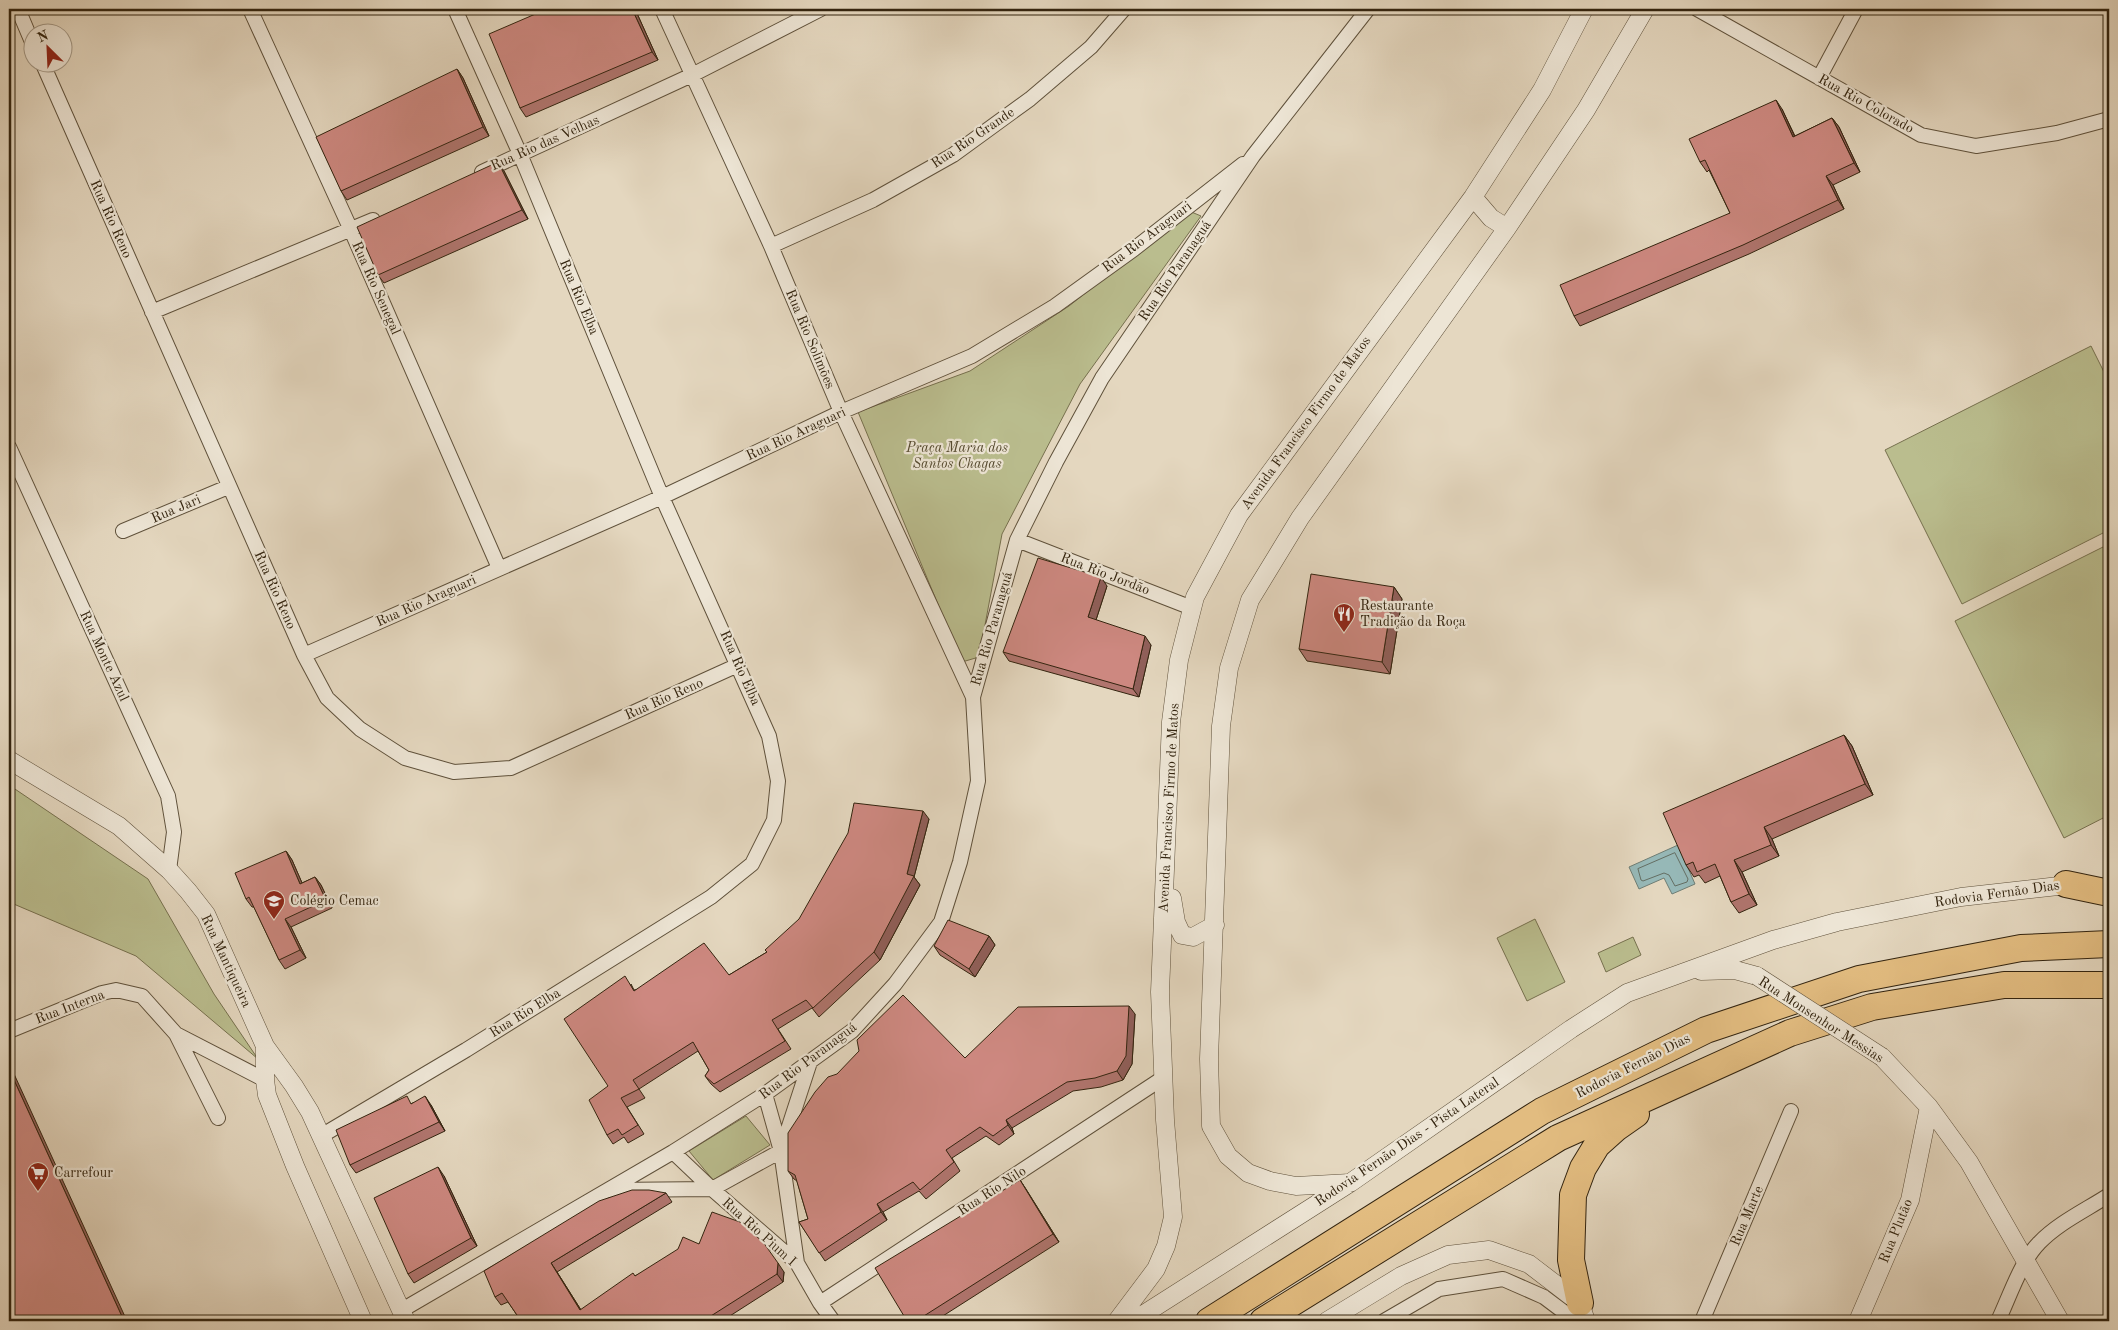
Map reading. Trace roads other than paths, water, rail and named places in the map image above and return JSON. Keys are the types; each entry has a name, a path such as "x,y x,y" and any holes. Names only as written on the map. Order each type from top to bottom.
{"highway":[{"path":"2066,884 2109,893"},
{"name":"Rodovia Fernão Dias","path":"1209,1321 1542,1112 1706,1030 1859,979 2021,948 2109,944"},
{"path":"1263,1321 1558,1138 1790,1033 1872,1007 2004,985 2109,985"},
{"path":"1581,1315 1572,1260 1574,1194 1583,1168 1597,1145 1637,1113 1780,1043 1790,1033"},
{"path":"1288,1321 1380,1257 1401,1235"}],"street":[{"path":"18,9 24,22"},
{"name":"Rua Rio Senegal","path":"250,9 351,230 499,568"},
{"name":"Rua Rio Elba","path":"321,1136 466,1050 711,896 752,864 774,820 778,781 769,736 662,497 520,154 455,9"},
{"name":"Rua Rio Solimões","path":"662,9 770,246 841,412 973,697"},
{"name":"Rua Rio das Velhas","path":"466,178 692,75 821,9"},
{"name":"Rua Rio Grande","path":"770,246 873,200 953,155 1030,99 1091,47 1124,9"},
{"name":"Rua Rio Paranaguá","path":"404,1316 673,1152 765,1094 810,1062 852,1031 895,984 941,922 960,862 978,781 973,697 1017,540 1056,462 1102,378 1253,156 1368,9"},
{"name":"Avenida Francisco Firmo de Matos","path":"1117,1321 1156,1269 1166,1246 1173,1216 1163,1078 1160,992 1171,722 1179,660 1195,597 1239,515 1473,197 1542,90 1584,9"},
{"path":"1350,1183 1296,1186 1270,1181 1248,1172 1228,1156 1211,1126 1209,1059 1221,726 1229,668 1250,600 1300,518 1507,228 1586,110 1645,9"},
{"name":"Rua Rio Colorado","path":"1697,9 1921,135 1976,146 2057,133 2109,119"},
{"path":"1819,78 1856,9"},
{"name":"Rua Rio Reno","path":"46,72 228,487 304,655 327,698 360,730 405,758 454,772 511,768 738,665"},
{"name":"Rua Rio Araguari","path":"304,655 662,497 841,412 972,356 1055,306 1134,249 1253,156"},
{"path":"1473,197 1491,218 1507,228"},
{"path":"152,312 386,214"},
{"name":"Rua Monte Azul","path":"9,447 168,796 174,832 169,870"},
{"name":"Rua Jari","path":"123,531 228,487"},
{"name":"Rua Rio Jordão","path":"1017,540 1192,608"},
{"name":"Rua Mantiqueira","path":"9,760 119,826 169,870 206,914 265,1046 294,1086 321,1136 404,1316"},
{"path":"1166,860 1176,922 1182,935 1193,937 1215,925"},
{"name":"Rodovia Fernão Dias","path":"1684,971 1772,940 1837,922 1961,897 2066,884 2109,885"},
{"name":"Rua Monsenhor Messias","path":"1684,971 1735,970 1757,976 1882,1057 1929,1107 1969,1162 2060,1321"},
{"name":"Rodovia Fernão Dias - Pista Lateral","path":"1133,1321 1350,1183 1579,1024 1627,993 1684,971"},
{"name":"Rua Interna","path":"9,1031 87,998 116,990 142,996 176,1034 218,1118"},
{"name":"Rua Interna","path":"176,1034 265,1080"},
{"name":"Rua Mantiqueira","path":"265,1046 267,1095 295,1166 363,1321"},
{"path":"608,1190 712,1190 781,1151 810,1062"},
{"name":"Rua Rio Nilo","path":"820,1303 1163,1078"},
{"path":"265,1080 273,1079 294,1086"},
{"path":"765,1094 781,1151 797,1263"},
{"name":"Rua Plutão","path":"1858,1321 1910,1200 1929,1107"},
{"name":"Rua Marte","path":"1702,1321 1791,1112"},
{"name":"Rua Rio Pium I","path":"673,1152 712,1190 797,1263 820,1303 833,1321"},
{"path":"1998,1321 2026,1263 2038,1244 2052,1231 2109,1195"},
{"path":"1328,1321 1401,1276 1448,1256 1489,1250 1528,1264 1581,1315"},
{"path":"1384,1321 1439,1289 1503,1279 1544,1296 1581,1315"}],"water":[{"path":"1678,845 1695,884 1672,894 1664,878 1639,889 1629,867"}],"place":[{"name":"Restaurante Tradição da Roça","path":"1344,633"},
{"name":"Colégio Cemac","path":"274,920"},
{"name":"Carrefour","path":"38,1192"}],"park label":[{"name":"Praça Maria dos Santos Chagas","path":"957,456"}]}
